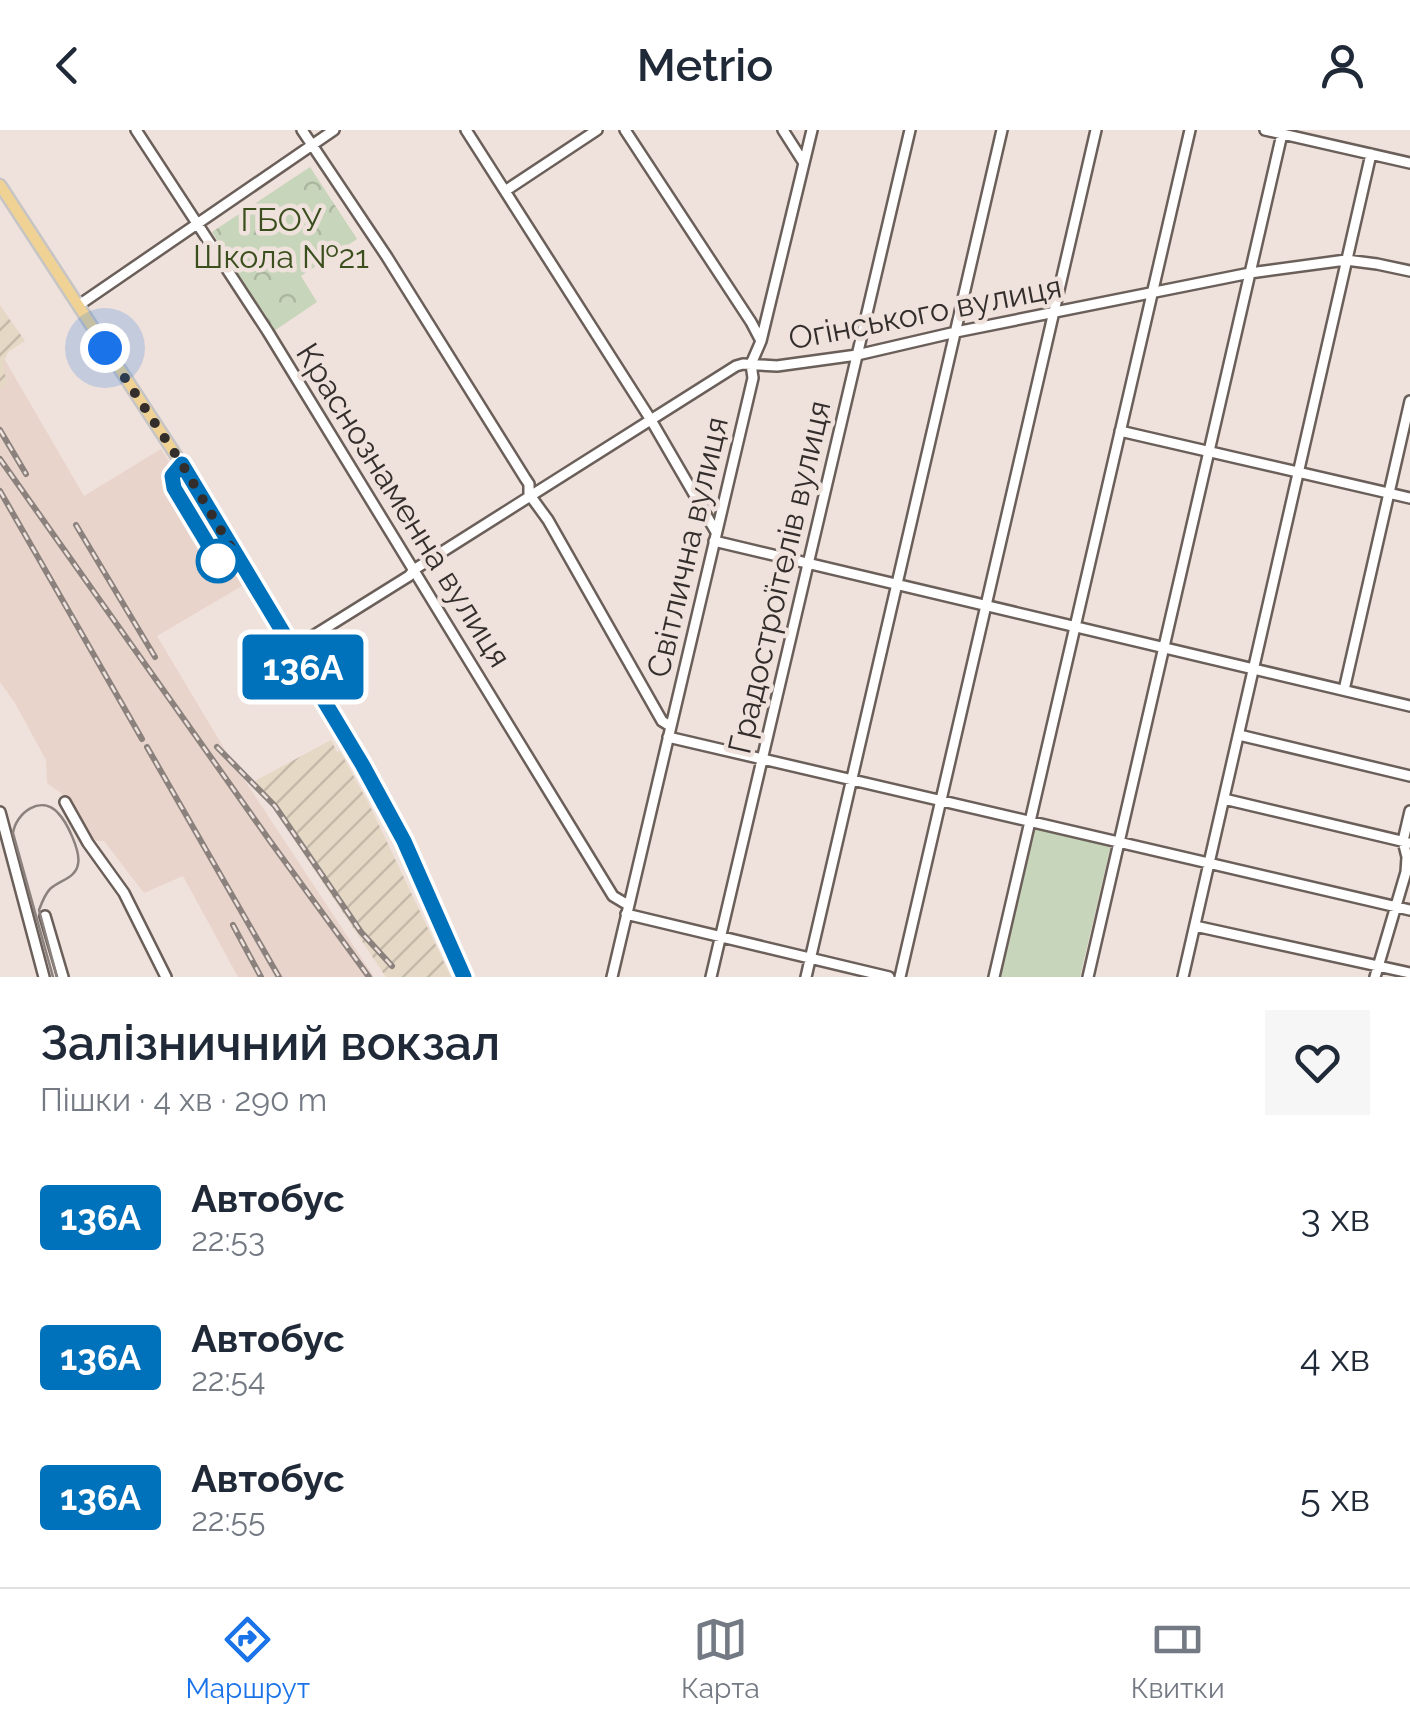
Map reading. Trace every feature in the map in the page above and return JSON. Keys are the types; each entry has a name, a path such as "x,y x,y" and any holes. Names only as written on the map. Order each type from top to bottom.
{"main road":[{"path":"0,185 189,477 362,764 404,841 464,977"}],"street":[{"name":"Краснознаменна вулиця","path":"136,130 414,569 614,896 627,909"},
{"path":"302,130 392,264 505,445 528,484 530,497 548,520 669,731 762,759 1410,910"},
{"path":"79,305 334,130"},
{"path":"466,130 651,420 715,537 808,563 1410,706"},
{"path":"505,191 597,130"},
{"path":"625,130 761,341"},
{"path":"783,130 804,163"},
{"name":"Світлична вулиця","path":"612,977 752,378 751,364 761,341 812,130"},
{"name":"Градостроїтелiв вулиця","path":"711,977 910,130"},
{"path":"806,977 1002,130"},
{"path":"900,977 1096,130"},
{"path":"994,977 1190,130"},
{"path":"1265,130 1410,163"},
{"path":"1088,977 1282,134"},
{"path":"1183,977 1371,154"},
{"name":"Огінського вулиця","path":"292,649 736,366 777,366 857,355 1250,273 1346,260 1410,271"},
{"path":"1344,690 1410,401"},
{"path":"1120,431 1410,498"},
{"path":"1239,735 1410,776"},
{"path":"1224,799 1406,842"},
{"path":"64,802 124,893 166,977"},
{"path":"1375,977 1406,872 1410,811"},
{"path":"0,812 44,977"},
{"path":"627,909 889,977"},
{"path":"45,916 63,977"},
{"path":"1195,926 1410,973"}],"shaded area":[{"path":"0,305 24,340 2,355 84,496 161,449 247,583 157,636 228,755 374,977 238,977 183,876 144,893 104,841 89,841 65,796 47,783 46,760 0,682"},
{"path":"0,306 25,341 8,352 3,364 7,384 0,388"},
{"path":"331,740 369,804 451,977 386,977 255,781"}],"green space":[{"name":"ГБОУ Школа №21","path":"310,167 357,239 301,276 317,302 274,331 212,232"},
{"path":"1035,828 1111,845 1080,977 1001,977"}],"tram line":[{"path":"53,977 13,833 24,813 44,805 62,817 78,859 74,873 50,889 39,910 57,977"}],"railway":[{"path":"0,430 26,474"},
{"path":"0,459 369,977"},
{"path":"0,491 142,739"},
{"path":"76,525 155,657"},
{"path":"147,747 279,977"},
{"path":"217,747 275,806 361,932 392,966"},
{"path":"233,925 261,977"}],"bus line":[{"name":"136А","path":"218,561 174,488 172,476 182,464 362,764 404,841 464,977"}],"route":[{"path":"105,348 182,464 236,556 218,561"}]}
